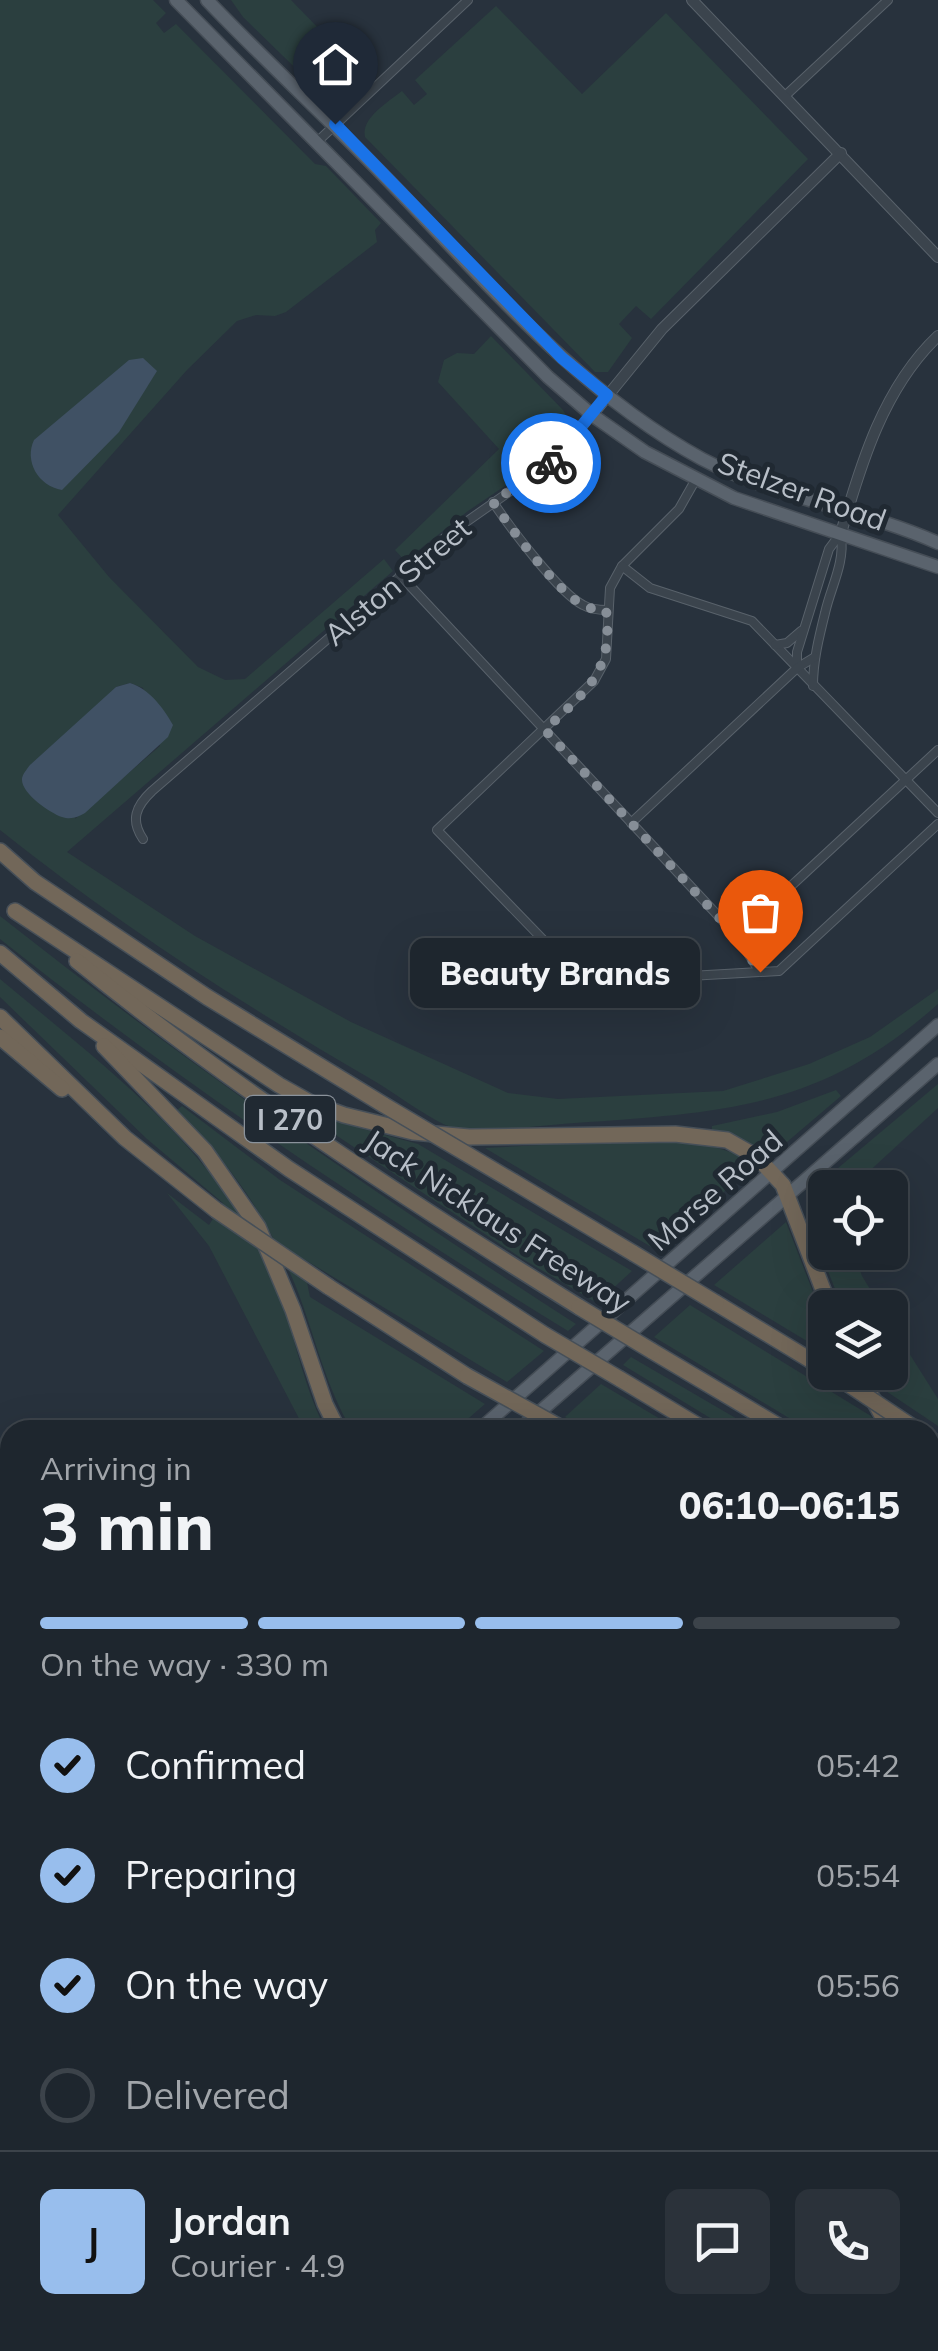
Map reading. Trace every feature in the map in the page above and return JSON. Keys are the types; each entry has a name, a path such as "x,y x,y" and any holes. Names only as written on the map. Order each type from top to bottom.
{"highway":[{"path":"0,852 35,882 192,986 808,1359"},
{"name":"Jack Nicklaus Freeway","path":"0,899 107,986 381,1181 579,1307 768,1420"},
{"path":"14,911 279,1085 344,1115 413,1132 469,1138 700,1134 738,1144 772,1173 787,1195 823,1290"},
{"name":"I 270","path":"0,954 80,1021 288,1169 546,1336 688,1420"},
{"path":"0,1018 125,1138"},
{"path":"80,1021 205,1151 242,1201 258,1227 294,1310 333,1420"},
{"path":"0,1037 216,1210 467,1376 548,1420"},
{"path":"856,1390 901,1420"},
{"path":"868,1390 884,1420"}],"main road":[{"name":"Stelzer Road","path":"176,0 548,377 592,415 645,452 760,509 938,567"},
{"name":"Stelzer Road","path":"208,0 335,124 562,358 654,432 706,461 767,487 938,543"},
{"name":"Morse Road","path":"490,1420 938,1025"},
{"name":"Morse Road","path":"530,1420 938,1064"}],"street":[{"path":"318,141 468,0"},
{"path":"692,0 938,257"},
{"path":"786,96 888,0"},
{"name":"Alston Street","path":"142,839 135,827 139,804 400,575 493,502 556,459 662,329 841,153"},
{"path":"797,668 797,652 828,549 841,533 882,414 899,380 938,336"},
{"path":"696,479 679,509 622,566 610,588 606,659 585,692 437,830 584,982 779,971 938,824"},
{"path":"493,502 514,533 574,599 596,610 606,610"},
{"path":"813,686 815,657 844,554 841,533"},
{"path":"622,566 650,588 747,618 938,813"},
{"path":"400,575 736,936 760,972"},
{"path":"775,645 795,638 806,625"},
{"path":"631,823 797,668 815,657"},
{"path":"736,936 938,750"}],"green space":[{"path":"0,0 153,0 166,13 156,23 164,33 176,24 315,164 326,166 381,223 375,230 377,242 286,312 237,321 187,370 58,515 109,577 198,667 225,680 245,679 384,559 393,571 67,852 195,936 351,1022 508,1093 558,1099 723,1091 809,1064 870,1037 938,989 938,1004 895,1039 853,1065 768,1099 678,1115 498,1130 454,1128 184,963 0,830","holes":["130,683 143,688 160,746 75,819 116,687"]},
{"path":"231,0 291,0 359,70 335,93 323,95 243,17"},
{"path":"496,6 582,94 666,13 808,159 651,319 636,306 619,324 632,338 608,372 595,372 365,137 371,117 402,91 414,105 427,94 415,80"},
{"path":"491,336 563,410 571,424 542,461 468,511 405,561 395,550 499,449 438,382 444,360 457,353 474,354"},
{"path":"0,916 283,1127 576,1324 568,1331 494,1285 207,1094 0,939"},
{"path":"0,979 153,1110 219,1185 271,1272 322,1420 300,1420 209,1246 167,1193 209,1225 223,1203 147,1139 0,997"},
{"path":"938,1084 938,1108 871,1170 836,1170"},
{"path":"836,1090 841,1096 774,1153 712,1130 712,1126 777,1112"},
{"path":"288,1099 360,1128 418,1144 632,1271 597,1303 521,1258 286,1102"},
{"path":"182,1106 280,1180 544,1351 507,1382 302,1258 310,1297 485,1404 467,1420 347,1420 272,1236 231,1172 177,1110"},
{"path":"634,1140 712,1147 755,1164 658,1251 485,1148"},
{"path":"786,1222 812,1290 808,1290 808,1342 714,1285"},
{"path":"828,1270 860,1270 871,1290 835,1290"},
{"path":"690,1305 808,1377 808,1390 829,1390 874,1420 792,1420 654,1337"},
{"path":"908,1352 938,1399 938,1420 929,1420 884,1390 908,1390"},
{"path":"631,1357 738,1420 714,1420 623,1365"},
{"path":"601,1384 662,1420 570,1420 565,1417"}],"water":[{"path":"143,358 157,371 119,432 62,490 46,483 32,464 34,440 129,360"},
{"path":"130,683 149,694 165,712 173,725 168,737 77,817 62,817 37,802 22,779 30,765 116,687"}],"way so far":[{"path":"551,463 493,502 514,533 574,599 596,610 606,610 609,634 606,659 594,681 545,730 736,936 760,972"}],"place":[{"name":"Beauty Brands","path":"760,972"}],"route":[{"path":"335,124 562,358 607,395 551,463"}]}
